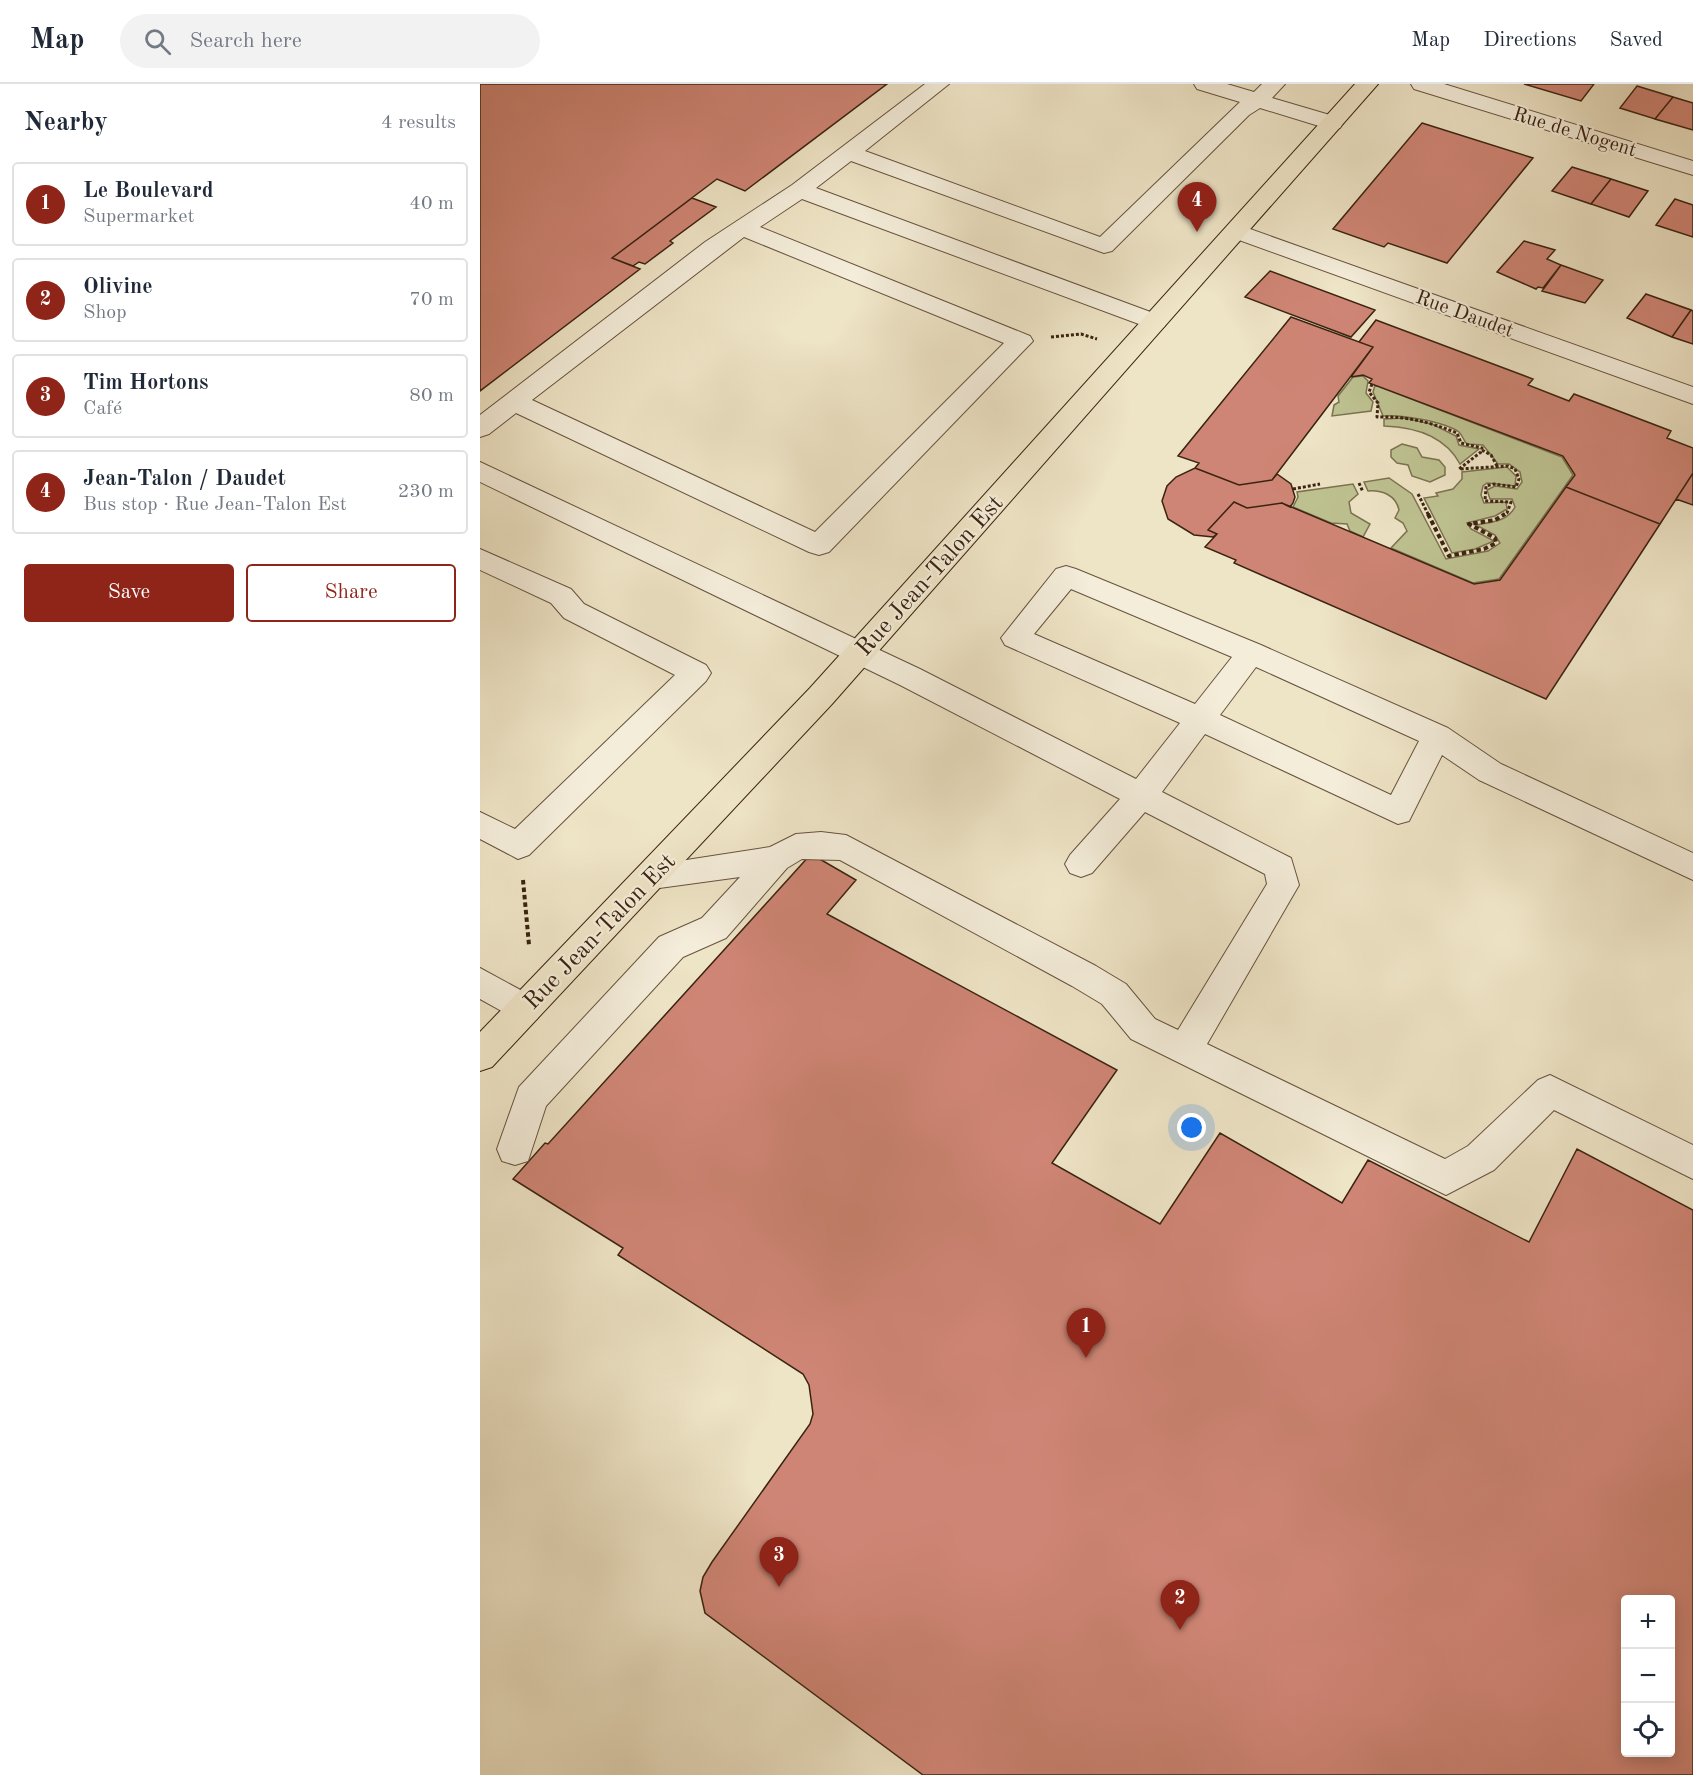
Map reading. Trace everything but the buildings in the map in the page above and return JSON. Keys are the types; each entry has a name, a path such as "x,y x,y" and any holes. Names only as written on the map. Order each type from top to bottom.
{"main road":[{"name":"Rue Jean-Talon Est","path":"480,1056 652,876 860,652 1367,84"}],"street":[{"path":"480,428 713,247 800,190 938,84"},
{"path":"1205,84 1332,123"},
{"path":"849,153 1104,246 1241,110 1258,100 1274,84"},
{"name":"Rue de Nogent","path":"1422,84 1693,168"},
{"path":"800,190 1155,322"},
{"path":"514,402 819,545 1021,341 742,228"},
{"name":"Rue Daudet","path":"1236,231 1693,396"},
{"path":"480,471 860,652 1280,867 1283,885 1185,1050"},
{"path":"480,559 561,596 574,611 696,673 518,846 480,824"},
{"path":"1437,736 1398,812 1198,718 1015,638 1065,576 1251,653 1437,736 1490,772 1693,867"},
{"path":"1082,864 1141,796 1198,718 1251,653"},
{"path":"515,1149 531,1098 671,947 714,928 776,859 796,847 821,844 846,848 1084,976 1114,994 1143,1029 1446,1178 1481,1158 1550,1091 1693,1163"},
{"path":"652,876 776,859"},
{"path":"480,982 525,1009"}],"path":[{"path":"1021,341 1081,334 1098,339"},
{"path":"1372,384 1369,392 1378,403 1377,417 1400,416 1430,422 1457,433 1464,445 1481,446 1482,450 1491,455 1497,466"},
{"path":"1418,494 1449,556 1484,549 1496,543 1495,538 1469,524 1502,516 1512,505 1506,500 1485,501 1486,486 1494,484 1513,488 1520,484 1515,469 1497,466 1459,469 1482,450"},
{"path":"1359,483 1363,492"},
{"path":"1293,489 1320,484"},
{"path":"523,877 529,945"}],"green space":[{"path":"1363,376 1368,381 1366,393 1373,402 1371,411 1332,416 1334,405 1339,402 1338,396 1353,377"},
{"path":"1375,385 1562,457 1573,475 1499,579 1473,583 1391,548 1407,531 1403,523 1395,518 1399,510 1397,505 1388,494 1368,491 1364,482 1389,478 1412,494 1446,559 1488,551 1500,543 1495,535 1476,525 1498,520 1512,512 1515,507 1512,499 1490,499 1487,490 1495,486 1517,489 1522,482 1520,472 1509,464 1498,464 1483,445 1467,444 1459,432 1452,428 1401,416 1383,416 1373,392"},
{"path":"1404,418 1432,424 1456,436 1459,445 1479,449 1460,464 1446,446 1428,435 1406,428 1384,426 1384,419"},
{"path":"1402,444 1417,448 1422,457 1439,460 1445,467 1445,475 1430,482 1412,476 1408,465 1397,463 1391,457 1391,450"},
{"path":"1507,467 1516,476 1515,486 1487,483 1483,486 1481,495 1484,503 1506,502 1507,509 1495,516 1467,523 1471,529 1494,541 1475,549 1452,553 1424,498 1438,496 1436,493 1453,489 1462,479 1462,472"},
{"path":"1353,484 1358,494 1349,502 1351,513 1370,524 1363,537 1350,531 1347,524 1331,523 1293,507 1298,497 1297,492"}],"place":[{"name":"Jean-Talon / Daudet","path":"1197,232"},
{"name":"Le Boulevard","path":"1086,1358"},
{"name":"Tim Hortons","path":"779,1587"},
{"name":"Olivine","path":"1180,1630"}]}
